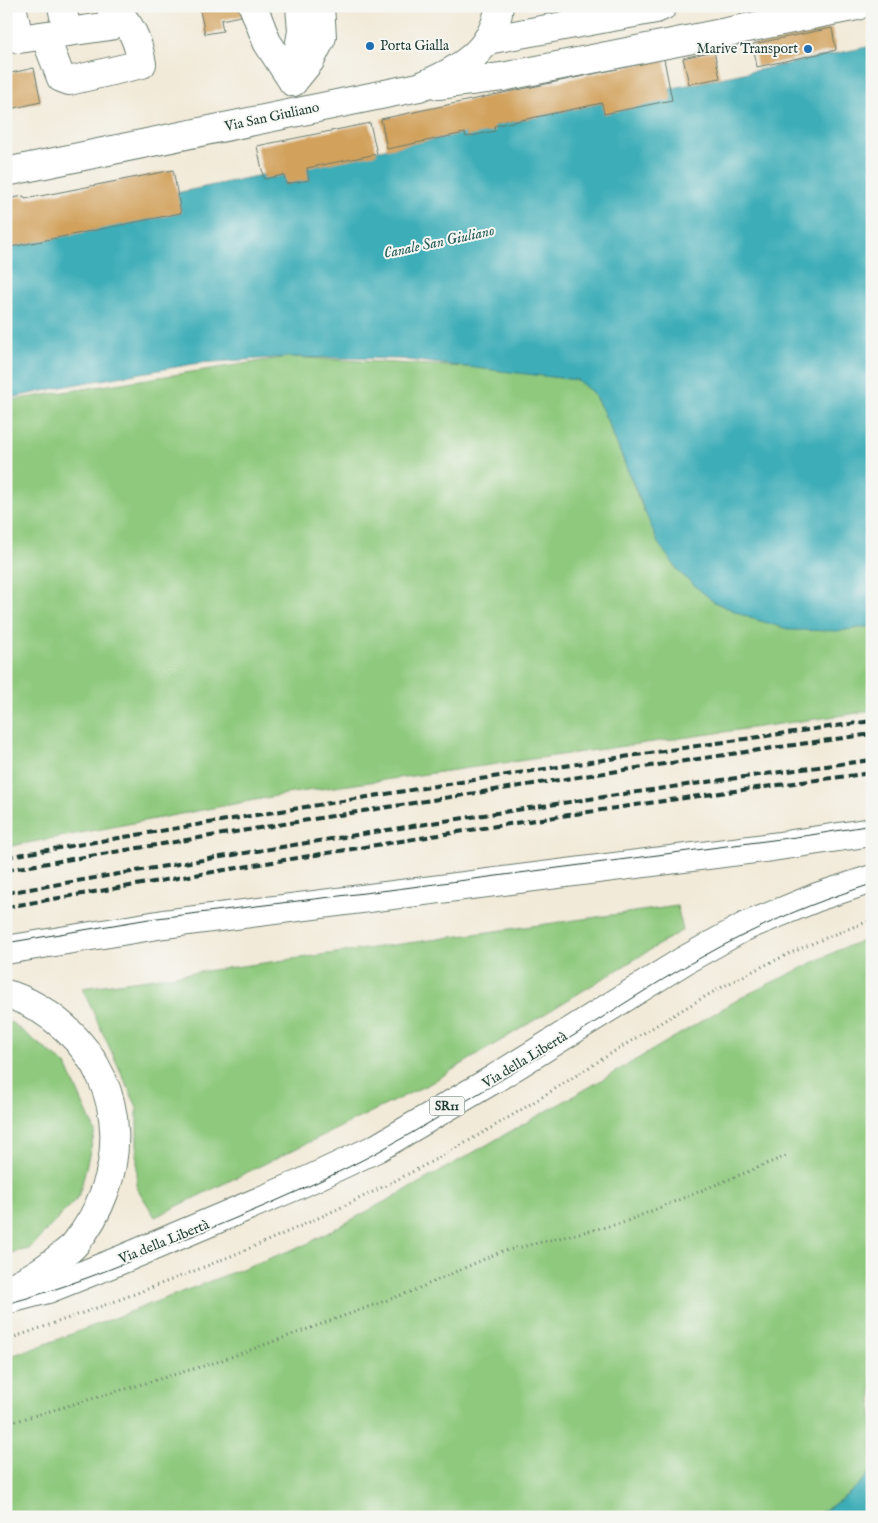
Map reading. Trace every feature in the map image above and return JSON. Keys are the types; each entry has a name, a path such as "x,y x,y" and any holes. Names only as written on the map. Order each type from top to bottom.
{"main road":[{"path":"12,6 19,39 58,25 110,26 113,7"},
{"path":"253,6 267,42 293,82"},
{"path":"262,6 267,42"},
{"path":"293,82 302,30 300,6"},
{"path":"293,82 310,61 322,37 320,6"},
{"name":"Via San Giuliano","path":"6,172 419,87 443,77 478,53 494,26 499,6"},
{"path":"487,40 656,10 663,6"},
{"path":"419,87 502,78 856,6"},
{"path":"58,25 61,78 69,81 142,64 138,44 124,18 113,7"},
{"path":"6,950 164,924 772,847 872,832"},
{"name":"Via della Libertà","path":"6,1300 48,1289 141,1252 300,1184 377,1148 494,1080 685,960 744,927 820,896 872,879"},
{"path":"6,994 36,1006 54,1018 79,1041 94,1062 104,1083 115,1125 113,1160 101,1203 74,1245 38,1274 6,1290"}],"path":[{"path":"6,1424 217,1362 415,1290 500,1252 622,1224 786,1156"}],"green space":[{"path":"288,357 483,368 577,380 593,393 604,413 644,511 680,573 714,602 750,618 839,631 872,626 872,711 292,793 6,847 6,401"},
{"path":"677,906 683,930 431,1083 155,1217 137,1188 137,1107 82,988"},
{"path":"872,937 872,1470 858,1485 837,1502 812,1517 6,1517 6,1357 30,1350 307,1244 600,1081 744,996 843,948"},
{"path":"6,1022 12,1023 66,1065 95,1131 79,1196 29,1249 6,1254"}],"water":[{"name":"Canale San Giuliano","path":"872,46 872,626 839,631 791,630 750,618 714,602 680,573 658,543 604,413 593,393 577,380 400,359 288,357 199,363 66,386 6,399 6,229"},
{"path":"872,1470 872,1517 812,1517 845,1497"}],"building":[{"path":"199,6 242,6 245,15 221,20 223,31 205,34"},
{"path":"832,28 836,50 757,67 753,44"},
{"path":"714,51 720,78 689,84 683,58"},
{"path":"664,59 672,100 604,114 602,103 494,126 495,131 466,137 465,133 387,149 381,119"},
{"path":"34,68 41,102 6,110 6,74"},
{"path":"370,123 377,154 307,168 309,180 286,184 284,175 264,179 257,146"},
{"path":"173,170 181,213 6,248 6,199 24,196 25,199"}],"tram line":[{"path":"6,943 149,919 389,890 811,835 872,825"},
{"path":"6,1304 69,1285 247,1213 324,1179 430,1123 662,980 720,947 795,912 872,884"}],"railway":[{"path":"6,857 438,786 872,721"},
{"path":"6,870 546,782 872,734"},
{"path":"6,893 438,822 763,774 872,760"},
{"path":"6,907 546,818 872,773"}],"place":[{"name":"Porta Gialla","path":"370,46"},
{"name":"Marive Transport","path":"808,49"}]}
